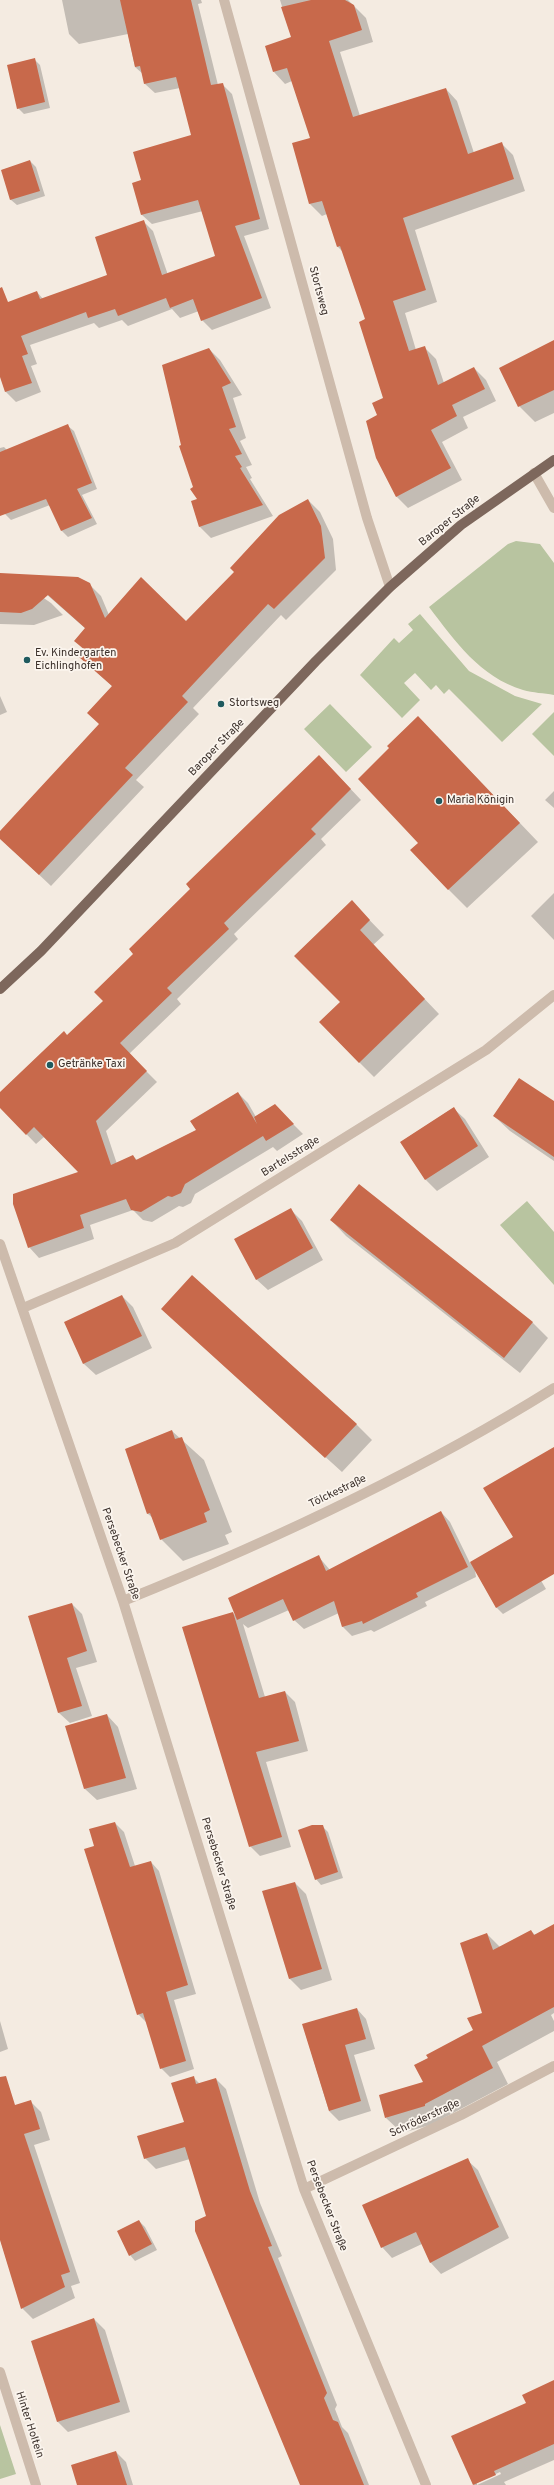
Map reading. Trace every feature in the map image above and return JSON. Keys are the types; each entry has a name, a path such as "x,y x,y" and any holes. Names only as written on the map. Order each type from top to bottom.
{"main road":[{"name":"Baroper Straße","path":"0,989 41,951 316,661 390,587 461,525 554,460"}],"street":[{"name":"Stortsweg","path":"224,0 367,518 390,587"},
{"path":"534,473 554,508"},
{"name":"Bartelsstraße","path":"23,1308 175,1243 486,1050 554,995"},
{"name":"Persebecker Straße","path":"0,1244 123,1601 304,2189 426,2485"},
{"name":"Tölckestraße","path":"123,1601 253,1547 421,1464 504,1419 554,1388"},
{"name":"Schröderstraße","path":"304,2189 461,2115 554,2066"},
{"name":"Hinter Holtein","path":"0,2372 36,2485"}],"green space":[{"path":"516,541 540,544 554,563 554,695 523,690 508,684 481,667 459,645 429,607 508,544"},
{"path":"420,614 469,671 515,696 542,704 502,742 449,689 444,694 436,685 431,690 415,673 404,683 420,700 402,718 360,675 394,638 399,643 413,630 408,624"},
{"path":"330,704 372,747 346,772 304,729"},
{"path":"554,712 554,756 532,734"},
{"path":"527,1201 554,1232 554,1285 500,1225"},
{"path":"0,2425 16,2474 0,2479"}],"building":[{"path":"120,0 191,0 211,85 223,83 260,219 235,226 262,298 201,321 193,299 170,308 166,298 118,316 115,309 88,318 86,312 21,336 28,354 22,356 32,383 5,392 0,377 0,288 2,287 8,302 37,291 40,299 107,275 95,237 144,220 162,275 215,256 198,200 141,215 132,183 141,180 133,152 191,135 176,77 144,84 140,66 135,67"},
{"path":"311,0 345,0 354,5 362,30 329,41 353,117 446,88 468,154 502,142 514,179 403,218 426,290 393,301 409,351 425,346 438,385 474,367 485,389 452,405 457,416 431,430 451,468 396,497 376,458 366,421 377,415 372,403 383,398 359,322 365,319 340,246 337,247 322,201 309,204 292,143 310,138 287,68 273,72 265,46 291,37 281,7"},
{"path":"35,58 45,102 17,109 7,65"},
{"path":"30,160 40,191 10,200 1,170"},
{"path":"554,340 554,390 518,407 499,368"},
{"path":"209,348 231,383 222,387 236,427 229,429 242,454 235,456 242,467 240,468 263,505 199,527 191,501 197,499 190,489 193,487 179,446 181,445 162,365"},
{"path":"68,424 92,483 77,489 92,518 61,531 46,499 0,516 0,452"},
{"path":"308,499 321,526 325,558 274,609 268,604 182,696 188,702 125,768 133,775 39,875 0,839 0,831 99,724 87,713 112,686 79,657 85,650 74,641 85,628 48,595 32,609 21,613 0,612 0,573 78,577 90,583 105,618 141,577 186,621 234,572 230,568 279,515"},
{"name":"Maria Königin","path":"418,716 520,823 448,890 410,850 418,843 358,779 389,748 387,746"},
{"path":"319,755 351,789 311,829 316,834 224,923 229,929 167,988 172,993 120,1043 147,1071 96,1121 111,1165 133,1155 136,1160 196,1130 190,1121 238,1092 257,1124 254,1117 275,1104 294,1124 266,1141 263,1136 185,1184 181,1193 172,1197 168,1196 141,1212 131,1210 126,1199 80,1215 84,1228 28,1248 13,1204 13,1194 78,1172 34,1127 26,1135 0,1108 0,1092 64,1031 67,1035 103,1001 94,992 133,954 129,949 190,889 186,884"},
{"path":"352,900 370,920 360,930 425,999 359,1063 319,1022 340,1002 294,956"},
{"path":"519,1078 554,1101 554,1157 493,1116"},
{"path":"454,1107 478,1146 425,1180 400,1142"},
{"path":"359,1184 533,1322 504,1358 330,1220"},
{"path":"291,1208 313,1248 256,1280 234,1239"},
{"path":"192,1275 357,1424 325,1458 161,1309"},
{"path":"122,1295 142,1336 83,1364 64,1322"},
{"path":"172,1430 175,1439 182,1437 210,1510 204,1513 207,1522 160,1540 150,1513 147,1514 125,1449"},
{"path":"554,1447 554,1574 496,1608 470,1562 513,1537 483,1488"},
{"path":"441,1511 468,1567 416,1593 418,1597 363,1624 362,1621 342,1627 334,1601 293,1621 283,1599 237,1620 228,1598 319,1555 326,1571"},
{"path":"72,1603 87,1651 67,1658 82,1706 58,1713 28,1616"},
{"path":"233,1612 259,1698 285,1691 299,1741 256,1752 282,1837 249,1847 182,1627"},
{"path":"107,1714 126,1778 84,1789 65,1726"},
{"path":"115,1822 130,1867 151,1861 188,1985 166,1992 186,2061 160,2069 143,2013 137,2015 84,1849 94,1846 89,1829"},
{"path":"312,1825 323,1825 338,1872 315,1880 298,1830"},
{"path":"295,1882 322,1969 289,1979 262,1891"},
{"path":"554,1924 554,2007 482,2046 493,2068 425,2104 425,2106 385,2118 379,2095 423,2082 414,2065 428,2058 426,2055 473,2030 467,2018 482,2013 460,1943 487,1933 493,1950 531,1930 534,1935"},
{"path":"357,2008 366,2039 345,2045 361,2101 329,2111 302,2024"},
{"path":"6,2076 15,2105 31,2100 40,2129 24,2134 70,2272 61,2275 65,2287 21,2309 0,2240 0,2077"},
{"path":"194,2076 196,2084 216,2078 250,2191 272,2246 268,2247 327,2393 324,2398 333,2420 338,2422 364,2485 300,2485 195,2231 195,2221 206,2216 185,2147 144,2159 137,2136 184,2122 171,2083"},
{"path":"468,2158 499,2227 430,2263 416,2232 381,2248 362,2205"},
{"path":"139,2220 152,2244 129,2256 117,2231"},
{"path":"94,2318 120,2402 57,2422 31,2341"},
{"path":"554,2380 554,2444 494,2471 496,2475 473,2485 451,2436 526,2403 522,2395"},
{"path":"116,2451 127,2485 77,2485 71,2465"}],"place":[{"name":"Ev. Kindergarten Eichlinghofen","path":"27,660"},
{"name":"Stortsweg","path":"221,704"},
{"name":"Maria Königin","path":"439,801"},
{"name":"Getränke Taxi","path":"50,1065"}]}
